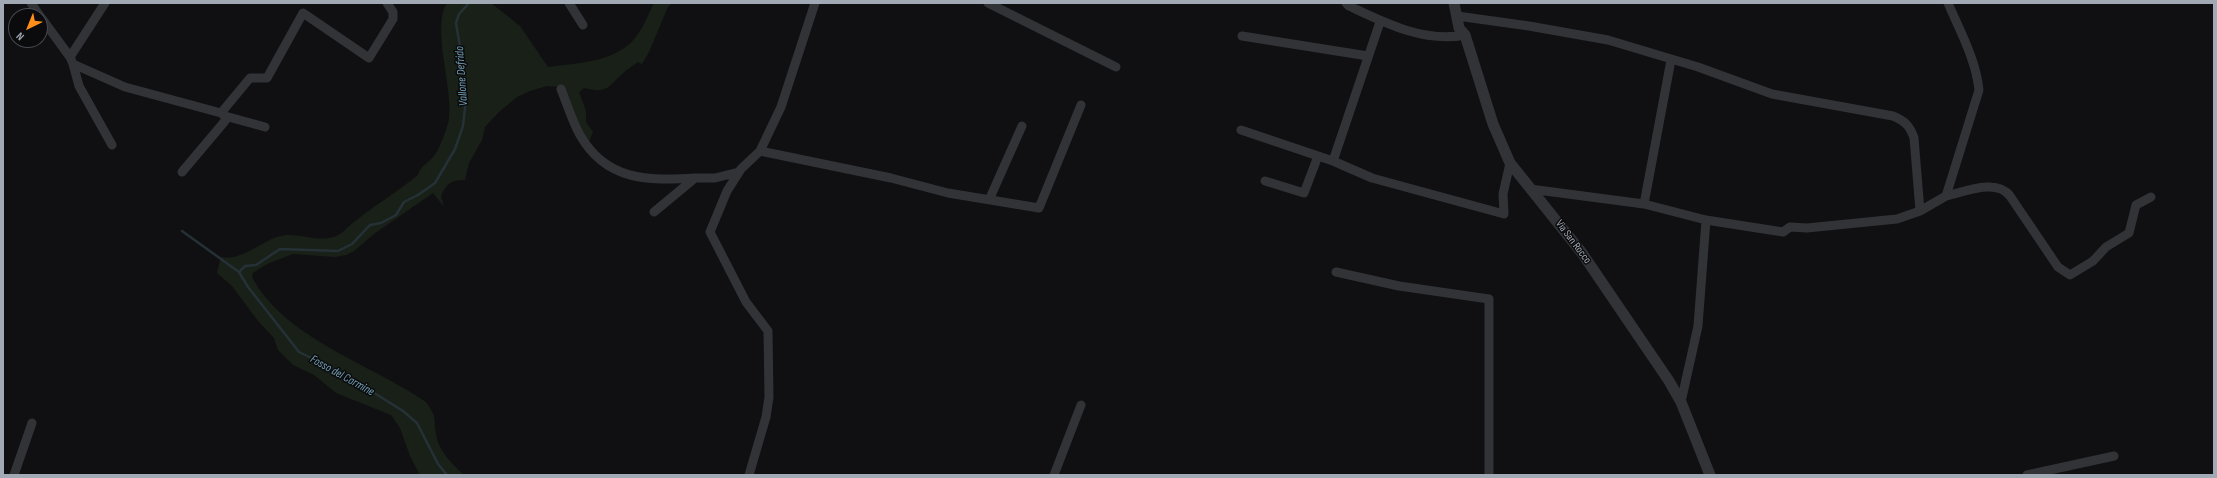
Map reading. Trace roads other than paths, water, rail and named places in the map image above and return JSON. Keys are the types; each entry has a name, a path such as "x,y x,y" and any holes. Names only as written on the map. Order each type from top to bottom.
{"street":[{"path":"71,60 106,3"},
{"path":"223,114 250,78 267,78 303,13 369,58 393,19 393,12 386,3"},
{"path":"569,3 583,24"},
{"path":"749,475 766,417 770,374 768,331 746,302 710,232 727,191 739,172 760,151 781,107 816,3"},
{"path":"988,3 1116,67"},
{"path":"1346,3 1348,6 1380,22 1442,38 1465,35"},
{"name":"Via San Rocco","path":"1454,3 1459,28 1465,35 1491,120 1510,162 1582,253 1681,402 1710,475"},
{"path":"1946,196 1979,90 1978,79 1948,3"},
{"path":"1456,16 1592,37 1698,67 1772,94 1893,116 1904,121 1911,129 1914,138 1920,211"},
{"path":"1333,161 1380,22"},
{"path":"48,27 71,60 79,86 112,145"},
{"path":"1242,36 1368,56"},
{"path":"71,60 125,87 265,127"},
{"path":"1644,204 1671,60"},
{"path":"561,89 579,134 598,159 609,168 636,176 662,180 715,178 739,172"},
{"path":"760,151 891,178 948,193 1039,208 1081,105"},
{"path":"182,172 225,120 223,114"},
{"path":"989,200 1022,126"},
{"path":"1240,130 1333,161 1372,178 1504,214 1503,194 1510,162"},
{"path":"1265,180 1304,193 1318,156"},
{"path":"654,212 695,178"},
{"path":"1530,189 1644,204 1706,220 1783,232 1790,227 1807,228 1897,219 1920,211 1946,196 1992,187 2002,188 2010,196 2058,266 2070,275 2093,261 2106,247 2129,233 2136,205 2151,197"},
{"path":"1681,402 1698,326 1706,220"},
{"path":"1336,272 1399,286 1489,299 1489,475"},
{"path":"1054,475 1081,405"},
{"path":"14,475 32,423"},
{"path":"2027,475 2114,456"}],"waterway":[{"name":"Vallone Defrido","path":"239,272 245,266 256,265 280,249 338,251 352,244 370,225 381,223 396,215 404,202 418,195 435,183 455,149 463,126 466,99 460,75 462,59 456,23 459,14 469,3"},
{"name":"Fosso del Carmine","path":"182,231 239,272 248,287 299,352 344,374 403,411 417,423 438,464 447,475"}]}
